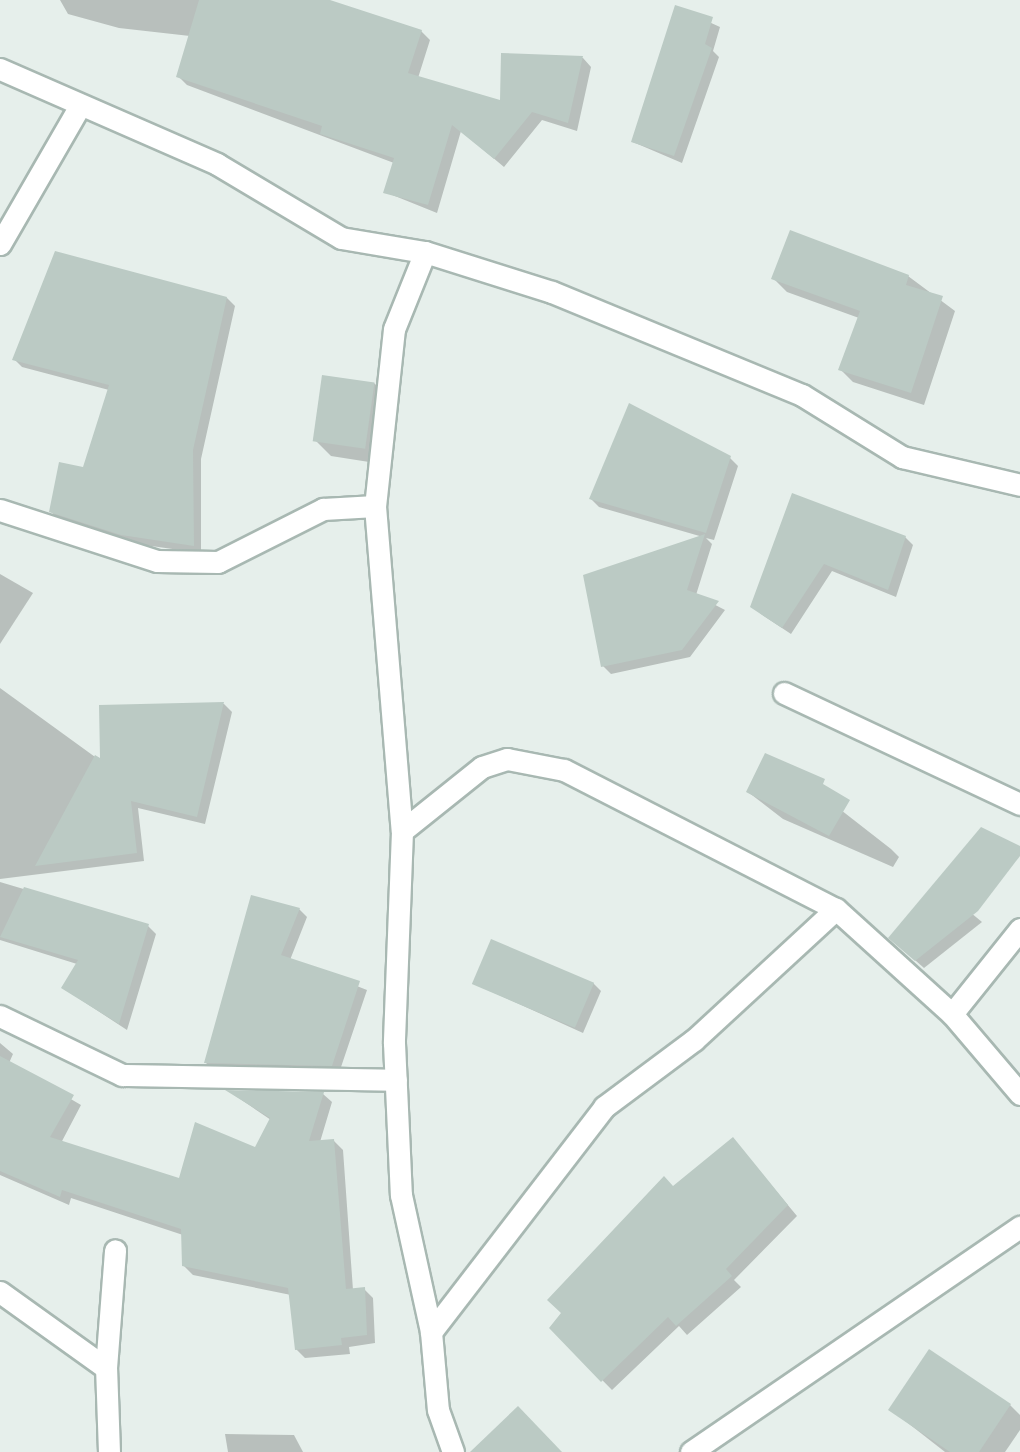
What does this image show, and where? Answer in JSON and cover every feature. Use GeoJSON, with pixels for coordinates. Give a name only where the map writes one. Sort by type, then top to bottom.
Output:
{"type":"FeatureCollection","features":[{"type":"Feature","properties":{"kind":"street"},"geometry":{"type":"LineString","coordinates":[[0,69],[79,107],[217,164],[341,238],[425,253],[552,292],[748,370],[902,457],[1020,485]]}},
{"type":"Feature","properties":{"kind":"street"},"geometry":{"type":"LineString","coordinates":[[0,244],[79,107]]}},
{"type":"Feature","properties":{"kind":"street"},"geometry":{"type":"LineString","coordinates":[[425,253],[394,329],[375,506],[402,831],[396,1080],[401,1195],[431,1332],[438,1410],[453,1452]]}},
{"type":"Feature","properties":{"kind":"street"},"geometry":{"type":"LineString","coordinates":[[0,510],[158,561],[218,562],[323,509],[375,506]]}},
{"type":"Feature","properties":{"kind":"street"},"geometry":{"type":"LineString","coordinates":[[785,693],[1020,804]]}},
{"type":"Feature","properties":{"kind":"street"},"geometry":{"type":"LineString","coordinates":[[402,831],[482,768],[534,760],[695,833],[836,909],[952,1014],[1020,1094]]}},
{"type":"Feature","properties":{"kind":"street"},"geometry":{"type":"LineString","coordinates":[[431,1332],[604,1107],[694,1040],[836,909]]}},
{"type":"Feature","properties":{"kind":"street"},"geometry":{"type":"LineString","coordinates":[[952,1014],[1020,929]]}},
{"type":"Feature","properties":{"kind":"street"},"geometry":{"type":"LineString","coordinates":[[0,1016],[122,1075],[396,1080]]}},
{"type":"Feature","properties":{"kind":"street"},"geometry":{"type":"LineString","coordinates":[[691,1452],[1020,1227]]}},
{"type":"Feature","properties":{"kind":"street"},"geometry":{"type":"LineString","coordinates":[[109,1452],[106,1368],[115,1250]]}},
{"type":"Feature","properties":{"kind":"street"},"geometry":{"type":"LineString","coordinates":[[0,1292],[106,1368]]}},
{"type":"Feature","properties":{"kind":"building"},"geometry":{"type":"Polygon","coordinates":[[[199,0],[330,0],[422,30],[408,73],[500,100],[501,53],[583,56],[568,123],[532,112],[494,159],[452,125],[428,205],[383,193],[394,158],[320,134],[322,126],[176,77],[199,0]]]}},
{"type":"Feature","properties":{"kind":"building"},"geometry":{"type":"Polygon","coordinates":[[[675,5],[713,17],[705,44],[712,48],[674,156],[631,142],[675,5]]]}},
{"type":"Feature","properties":{"kind":"building"},"geometry":{"type":"Polygon","coordinates":[[[790,230],[909,275],[906,285],[943,296],[911,393],[838,370],[860,311],[771,279],[790,230]]]}},
{"type":"Feature","properties":{"kind":"building"},"geometry":{"type":"Polygon","coordinates":[[[55,251],[227,297],[193,450],[194,546],[121,535],[49,512],[59,462],[83,467],[109,385],[12,360],[55,251]]]}},
{"type":"Feature","properties":{"kind":"building"},"geometry":{"type":"Polygon","coordinates":[[[322,375],[374,382],[365,449],[313,441],[322,375]]]}},
{"type":"Feature","properties":{"kind":"building"},"geometry":{"type":"Polygon","coordinates":[[[629,403],[731,456],[706,533],[589,499],[629,403]]]}},
{"type":"Feature","properties":{"kind":"building"},"geometry":{"type":"Polygon","coordinates":[[[792,493],[906,536],[888,590],[824,564],[782,628],[750,607],[792,493]]]}},
{"type":"Feature","properties":{"kind":"building"},"geometry":{"type":"Polygon","coordinates":[[[705,534],[687,590],[719,601],[682,650],[601,667],[583,575],[705,534]]]}},
{"type":"Feature","properties":{"kind":"building"},"geometry":{"type":"Polygon","coordinates":[[[224,702],[197,817],[131,801],[137,853],[35,866],[95,755],[100,758],[99,705],[224,702]]]}},
{"type":"Feature","properties":{"kind":"building"},"geometry":{"type":"Polygon","coordinates":[[[765,753],[825,779],[823,784],[850,800],[829,836],[746,792],[765,753]]]}},
{"type":"Feature","properties":{"kind":"building"},"geometry":{"type":"Polygon","coordinates":[[[981,827],[1020,846],[1020,856],[978,911],[915,961],[888,938],[981,827]]]}},
{"type":"Feature","properties":{"kind":"building"},"geometry":{"type":"Polygon","coordinates":[[[24,887],[149,924],[119,1024],[61,988],[78,960],[0,937],[24,887]]]}},
{"type":"Feature","properties":{"kind":"building"},"geometry":{"type":"Polygon","coordinates":[[[251,895],[300,908],[281,955],[360,981],[332,1066],[204,1063],[251,895]]]}},
{"type":"Feature","properties":{"kind":"building"},"geometry":{"type":"Polygon","coordinates":[[[491,939],[594,983],[575,1028],[472,984],[491,939]]]}},
{"type":"Feature","properties":{"kind":"building"},"geometry":{"type":"Polygon","coordinates":[[[0,1056],[74,1095],[50,1137],[179,1178],[195,1122],[255,1147],[270,1118],[225,1090],[324,1092],[309,1141],[334,1139],[346,1289],[365,1287],[367,1335],[341,1338],[342,1345],[295,1350],[288,1288],[182,1266],[181,1229],[62,1190],[60,1197],[0,1171],[0,1056]]]}},
{"type":"Feature","properties":{"kind":"building"},"geometry":{"type":"Polygon","coordinates":[[[733,1137],[788,1205],[726,1269],[732,1276],[676,1326],[668,1317],[601,1382],[549,1328],[561,1313],[547,1300],[664,1176],[673,1186],[733,1137]]]}},
{"type":"Feature","properties":{"kind":"building"},"geometry":{"type":"Polygon","coordinates":[[[929,1349],[1011,1404],[979,1452],[950,1452],[888,1410],[929,1349]]]}},
{"type":"Feature","properties":{"kind":"building"},"geometry":{"type":"Polygon","coordinates":[[[518,1406],[562,1452],[470,1452],[518,1406]]]}}]}
